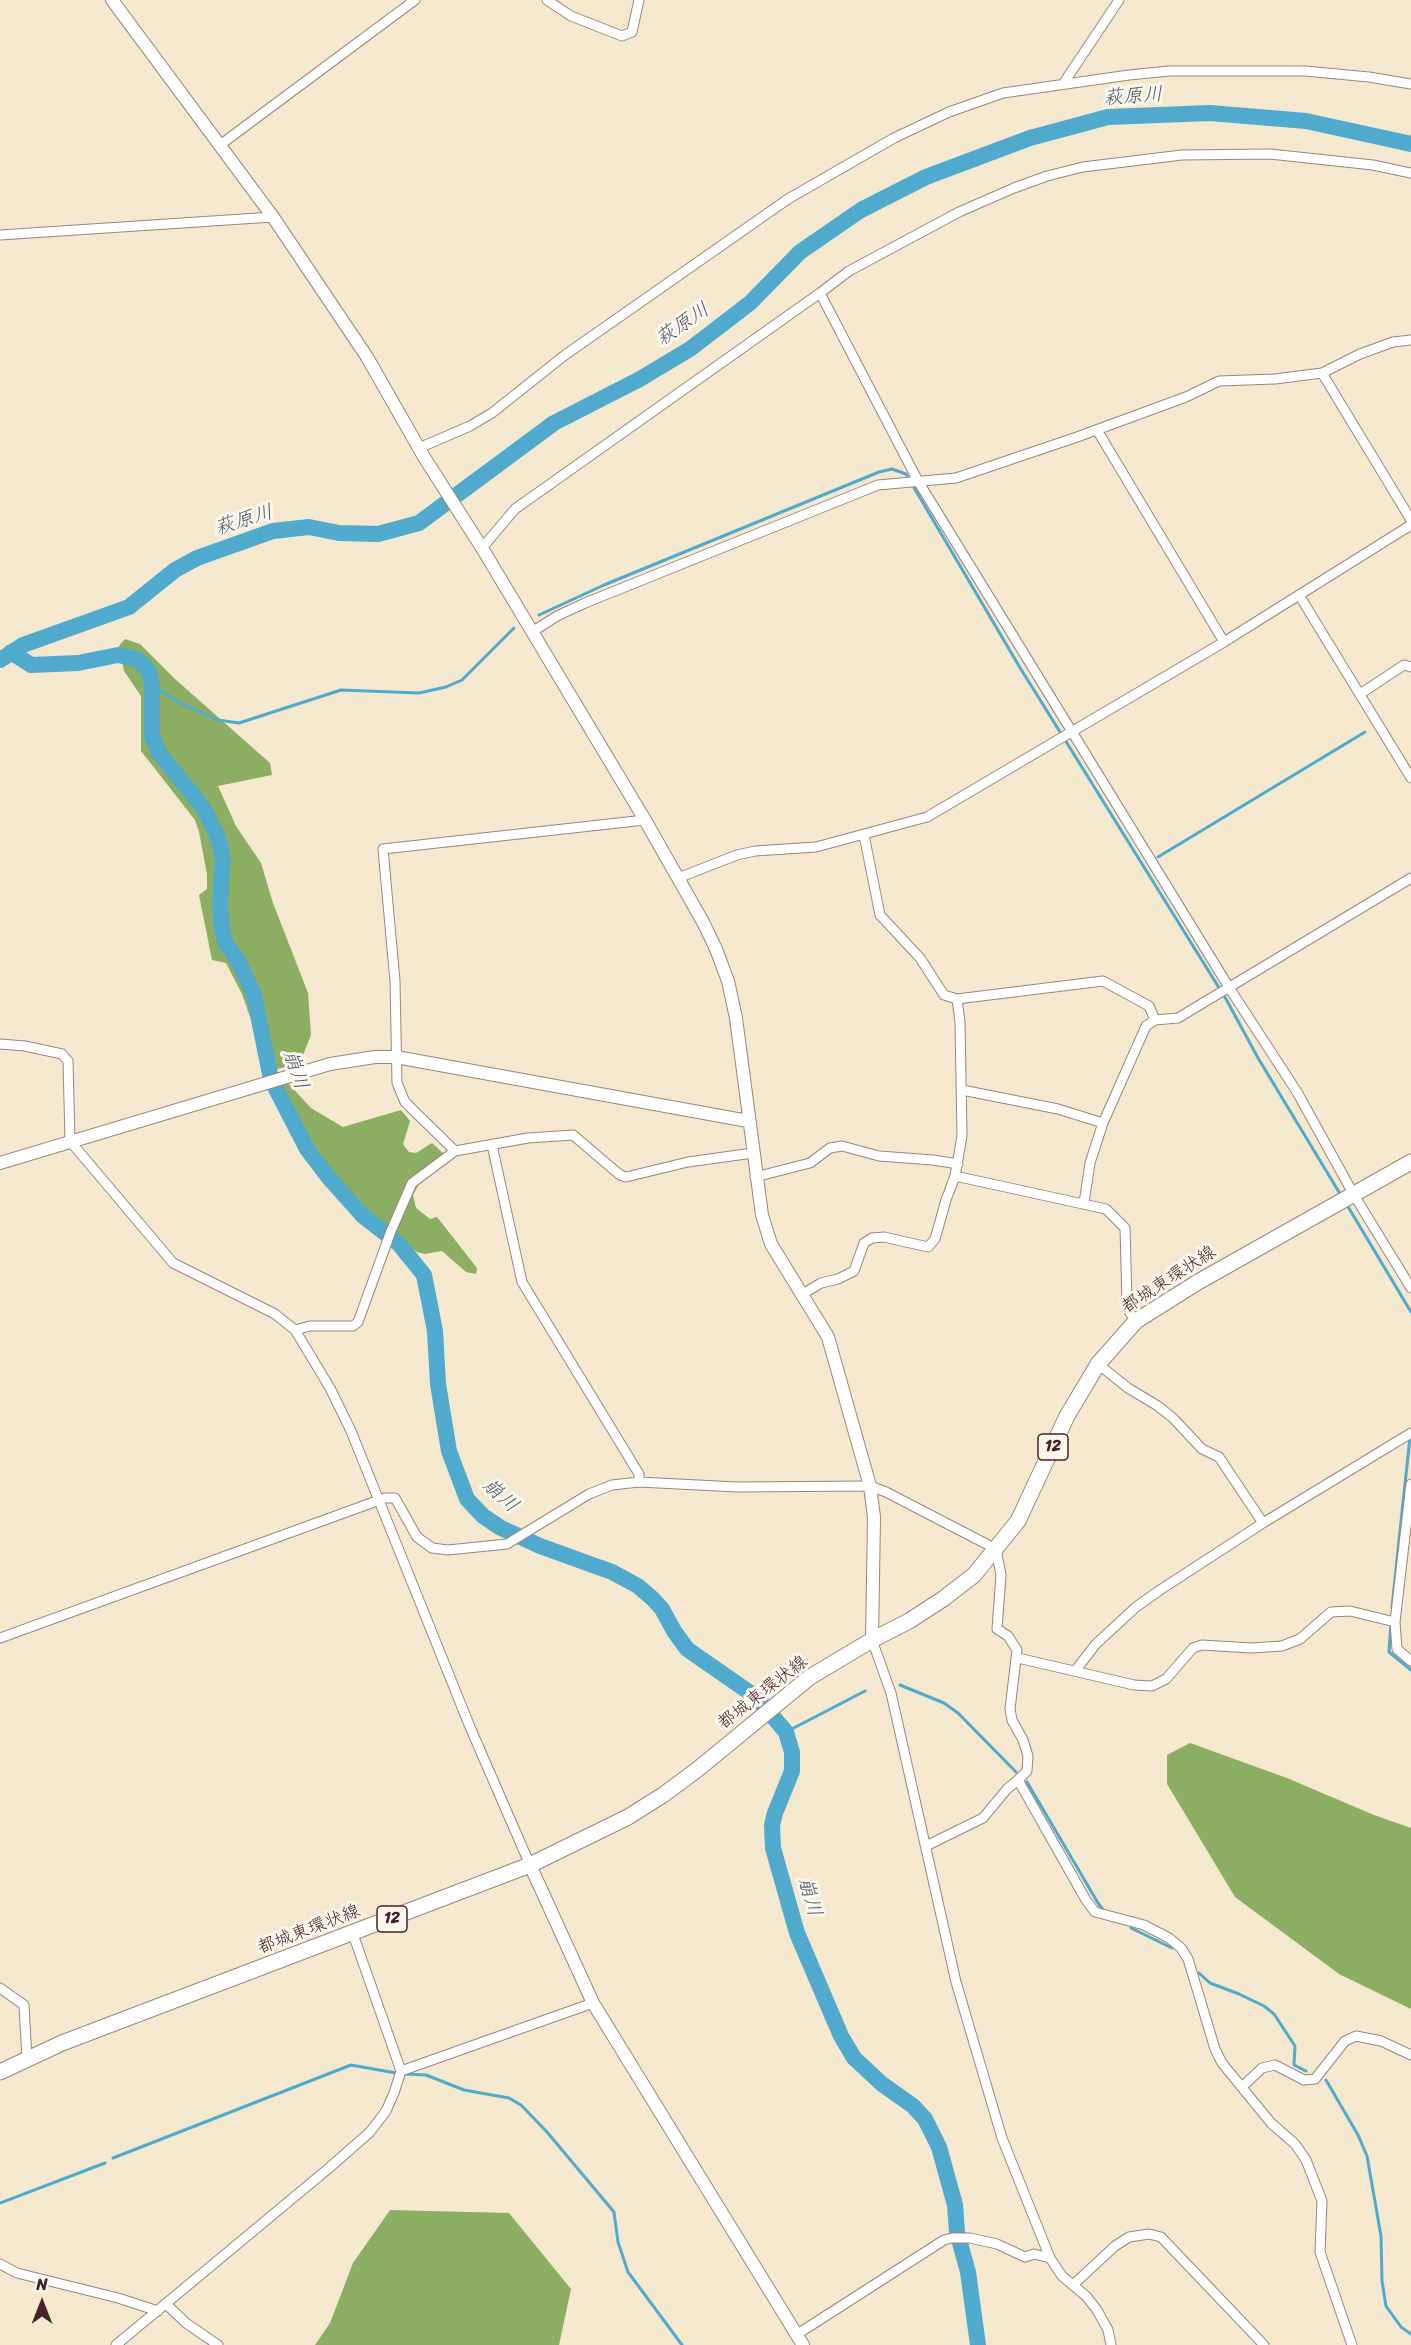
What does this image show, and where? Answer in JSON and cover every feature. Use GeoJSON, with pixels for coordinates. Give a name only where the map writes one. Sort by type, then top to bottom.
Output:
{"type":"FeatureCollection","features":[{"type":"Feature","properties":{"kind":"main road","name":"都城東環状線"},"geometry":{"type":"LineString","coordinates":[[0,2072],[62,2043],[530,1865],[628,1817],[698,1769],[810,1677],[909,1621],[974,1575],[1018,1521],[1066,1416],[1098,1364],[1136,1321],[1198,1282],[1411,1162]]}},
{"type":"Feature","properties":{"kind":"street"},"geometry":{"type":"LineString","coordinates":[[112,0],[273,217],[367,357],[645,820],[703,922],[728,981],[736,1018],[755,1177],[762,1215],[771,1244],[801,1295],[821,1323],[834,1351],[870,1486],[874,1517],[872,1640],[891,1693],[953,1971],[1002,2138],[1050,2258],[1062,2276],[1097,2310],[1108,2330],[1111,2345]]}},
{"type":"Feature","properties":{"kind":"street"},"geometry":{"type":"LineString","coordinates":[[220,145],[415,0]]}},
{"type":"Feature","properties":{"kind":"street"},"geometry":{"type":"LineString","coordinates":[[547,0],[570,16],[622,36],[632,32],[639,0]]}},
{"type":"Feature","properties":{"kind":"street"},"geometry":{"type":"LineString","coordinates":[[1063,84],[1119,0]]}},
{"type":"Feature","properties":{"kind":"street"},"geometry":{"type":"LineString","coordinates":[[422,452],[492,413],[565,355],[788,199],[894,138],[949,112],[1004,93],[1170,71],[1305,71],[1369,76],[1411,84]]}},
{"type":"Feature","properties":{"kind":"street"},"geometry":{"type":"LineString","coordinates":[[482,548],[515,509],[849,271],[959,212],[1047,176],[1083,167],[1182,155],[1270,154],[1373,165],[1411,173]]}},
{"type":"Feature","properties":{"kind":"street"},"geometry":{"type":"LineString","coordinates":[[0,235],[273,217]]}},
{"type":"Feature","properties":{"kind":"street"},"geometry":{"type":"LineString","coordinates":[[820,293],[918,481],[1230,989],[1297,1092],[1347,1198],[1411,1288]]}},
{"type":"Feature","properties":{"kind":"street"},"geometry":{"type":"LineString","coordinates":[[532,632],[585,603],[878,484],[956,478],[1097,430],[1186,397],[1219,381],[1275,379],[1322,373],[1360,354],[1393,342],[1411,340]]}},
{"type":"Feature","properties":{"kind":"street"},"geometry":{"type":"LineString","coordinates":[[1322,373],[1411,520]]}},
{"type":"Feature","properties":{"kind":"street"},"geometry":{"type":"LineString","coordinates":[[1097,430],[1224,642]]}},
{"type":"Feature","properties":{"kind":"street"},"geometry":{"type":"LineString","coordinates":[[678,878],[737,855],[755,851],[816,847],[864,836],[927,817],[1224,642],[1411,525]]}},
{"type":"Feature","properties":{"kind":"street"},"geometry":{"type":"LineString","coordinates":[[1299,595],[1411,778]]}},
{"type":"Feature","properties":{"kind":"street"},"geometry":{"type":"LineString","coordinates":[[1360,694],[1404,665],[1411,667]]}},
{"type":"Feature","properties":{"kind":"street"},"geometry":{"type":"LineString","coordinates":[[455,1151],[405,1102],[397,1083],[395,981],[383,849],[645,820]]}},
{"type":"Feature","properties":{"kind":"street"},"geometry":{"type":"LineString","coordinates":[[864,836],[880,915],[920,958],[944,995],[957,999],[1102,981],[1149,1006],[1155,1020]]}},
{"type":"Feature","properties":{"kind":"street"},"geometry":{"type":"LineString","coordinates":[[1084,1203],[1090,1163],[1103,1123],[1146,1026],[1155,1020],[1178,1018],[1230,989],[1411,878]]}},
{"type":"Feature","properties":{"kind":"street"},"geometry":{"type":"LineString","coordinates":[[801,1295],[820,1282],[838,1279],[854,1271],[864,1243],[872,1238],[884,1238],[928,1247],[935,1239],[955,1176],[962,1136],[957,999]]}},
{"type":"Feature","properties":{"kind":"street"},"geometry":{"type":"LineString","coordinates":[[0,1044],[25,1046],[62,1054],[68,1061],[70,1141],[173,1263],[275,1314],[295,1330],[330,1388],[375,1486],[470,1727],[593,2002],[800,2340],[944,2240],[970,2238],[997,2244],[1025,2258],[1034,2254],[1050,2258]]}},
{"type":"Feature","properties":{"kind":"street"},"geometry":{"type":"LineString","coordinates":[[0,1163],[285,1077],[352,1060],[396,1058],[748,1121]]}},
{"type":"Feature","properties":{"kind":"street"},"geometry":{"type":"LineString","coordinates":[[962,1090],[1058,1109],[1103,1123]]}},
{"type":"Feature","properties":{"kind":"street"},"geometry":{"type":"LineString","coordinates":[[295,1330],[310,1326],[353,1326],[358,1322],[412,1183],[455,1151],[528,1138],[573,1136],[620,1175],[626,1177],[688,1162],[753,1153]]}},
{"type":"Feature","properties":{"kind":"street"},"geometry":{"type":"LineString","coordinates":[[492,1145],[522,1282],[639,1474],[639,1482]]}},
{"type":"Feature","properties":{"kind":"street"},"geometry":{"type":"LineString","coordinates":[[755,1177],[810,1163],[830,1148],[842,1146],[879,1156],[958,1164]]}},
{"type":"Feature","properties":{"kind":"street"},"geometry":{"type":"LineString","coordinates":[[955,1176],[1106,1209],[1125,1228],[1127,1303],[1136,1321]]}},
{"type":"Feature","properties":{"kind":"street"},"geometry":{"type":"LineString","coordinates":[[1098,1364],[1128,1388],[1173,1418],[1202,1449],[1219,1457],[1263,1523]]}},
{"type":"Feature","properties":{"kind":"street"},"geometry":{"type":"LineString","coordinates":[[1075,1671],[1096,1644],[1136,1607],[1263,1523],[1408,1434]]}},
{"type":"Feature","properties":{"kind":"street"},"geometry":{"type":"LineString","coordinates":[[0,1638],[385,1498],[395,1498],[417,1537],[432,1548],[464,1549],[507,1544],[589,1494],[612,1485],[639,1482],[737,1487],[870,1486],[996,1549],[1001,1575],[997,1629],[1014,1642],[1018,1658],[1010,1709],[1012,1720],[1023,1740],[1028,1756],[1027,1771],[1007,1789],[983,1818],[926,1846]]}},
{"type":"Feature","properties":{"kind":"street"},"geometry":{"type":"LineString","coordinates":[[1411,1484],[1395,1622],[1397,1649],[1411,1661]]}},
{"type":"Feature","properties":{"kind":"street"},"geometry":{"type":"LineString","coordinates":[[1018,1658],[1134,1685],[1152,1686],[1166,1679],[1193,1648],[1202,1645],[1251,1648],[1282,1646],[1300,1639],[1331,1612],[1350,1611],[1395,1622]]}},
{"type":"Feature","properties":{"kind":"street"},"geometry":{"type":"LineString","coordinates":[[1018,1780],[1095,1912],[1144,1925],[1169,1938],[1182,1948],[1188,1959],[1215,2049],[1222,2063],[1271,2123],[1295,2144],[1306,2160],[1322,2201],[1320,2252],[1352,2345]]}},
{"type":"Feature","properties":{"kind":"street"},"geometry":{"type":"LineString","coordinates":[[116,2345],[163,2308],[370,2132],[386,2110],[401,2072],[353,1934]]}},
{"type":"Feature","properties":{"kind":"street"},"geometry":{"type":"LineString","coordinates":[[0,1988],[24,2005],[27,2059]]}},
{"type":"Feature","properties":{"kind":"street"},"geometry":{"type":"LineString","coordinates":[[401,2072],[593,2002]]}},
{"type":"Feature","properties":{"kind":"street"},"geometry":{"type":"LineString","coordinates":[[1242,2087],[1262,2068],[1275,2064],[1304,2080],[1315,2079],[1345,2041],[1356,2036],[1381,2041],[1411,2055]]}},
{"type":"Feature","properties":{"kind":"street"},"geometry":{"type":"LineString","coordinates":[[1073,2285],[1115,2246],[1129,2237],[1149,2234],[1161,2237],[1264,2345]]}},
{"type":"Feature","properties":{"kind":"street"},"geometry":{"type":"LineString","coordinates":[[0,2264],[17,2273],[163,2308],[218,2345]]}},
{"type":"Feature","properties":{"kind":"green space"},"geometry":{"type":"Polygon","coordinates":[[[125,639],[140,644],[175,679],[270,763],[272,775],[218,786],[236,826],[261,863],[273,903],[308,993],[311,1035],[301,1060],[288,1066],[264,1073],[254,1028],[242,994],[226,963],[212,960],[199,895],[207,889],[207,874],[199,832],[195,820],[141,751],[141,696],[124,671],[119,646],[125,639]]]}},
{"type":"Feature","properties":{"kind":"green space"},"geometry":{"type":"Polygon","coordinates":[[[287,1082],[311,1108],[343,1127],[401,1110],[410,1121],[403,1144],[409,1152],[416,1153],[432,1143],[445,1155],[423,1177],[413,1195],[416,1208],[430,1219],[437,1217],[477,1268],[476,1274],[466,1272],[442,1251],[425,1254],[417,1252],[363,1213],[330,1176],[282,1110],[271,1088],[287,1082]]]}},
{"type":"Feature","properties":{"kind":"green space"},"geometry":{"type":"Polygon","coordinates":[[[1190,1743],[1287,1778],[1411,1828],[1411,2009],[1339,1974],[1235,1897],[1167,1784],[1167,1755],[1190,1743]]]}},
{"type":"Feature","properties":{"kind":"green space"},"geometry":{"type":"Polygon","coordinates":[[[390,2210],[509,2213],[571,2289],[559,2345],[315,2345],[330,2323],[353,2263],[390,2210]]]}},
{"type":"Feature","properties":{"kind":"waterway","name":"萩原川"},"geometry":{"type":"LineString","coordinates":[[0,660],[23,645],[129,607],[175,570],[197,558],[273,531],[309,527],[339,533],[378,534],[419,523],[554,423],[640,379],[690,349],[750,303],[800,252],[861,210],[926,177],[1030,138],[1108,117],[1210,113],[1306,121],[1411,144]]}},
{"type":"Feature","properties":{"kind":"waterway"},"geometry":{"type":"LineString","coordinates":[[539,615],[604,585],[879,472],[892,469],[906,474],[1019,666],[1226,999],[1258,1058],[1342,1197]]}},
{"type":"Feature","properties":{"kind":"waterway"},"geometry":{"type":"LineString","coordinates":[[152,685],[180,703],[218,720],[239,723],[341,690],[419,693],[446,687],[462,680],[514,628]]}},
{"type":"Feature","properties":{"kind":"waterway","name":"崩川"},"geometry":{"type":"LineString","coordinates":[[11,652],[31,665],[78,663],[118,655],[137,659],[149,671],[152,685],[152,736],[159,753],[203,807],[218,837],[223,858],[220,904],[222,930],[226,944],[239,962],[254,995],[271,1079],[307,1149],[329,1178],[363,1216],[399,1244],[424,1275],[435,1331],[438,1384],[449,1451],[467,1499],[483,1516],[501,1528],[540,1546],[612,1572],[638,1586],[662,1609],[687,1649],[756,1697],[786,1732],[792,1752],[792,1771],[772,1825],[773,1848],[797,1933],[841,2036],[854,2058],[882,2084],[913,2106],[925,2119],[939,2147],[955,2205],[957,2232],[968,2272],[978,2345]]}},
{"type":"Feature","properties":{"kind":"waterway"},"geometry":{"type":"LineString","coordinates":[[1158,857],[1365,732]]}},
{"type":"Feature","properties":{"kind":"waterway"},"geometry":{"type":"LineString","coordinates":[[1347,1205],[1411,1312]]}},
{"type":"Feature","properties":{"kind":"waterway"},"geometry":{"type":"LineString","coordinates":[[1392,1607],[1410,1437]]}},
{"type":"Feature","properties":{"kind":"waterway"},"geometry":{"type":"LineString","coordinates":[[1391,1622],[1389,1652],[1411,1670]]}},
{"type":"Feature","properties":{"kind":"waterway"},"geometry":{"type":"LineString","coordinates":[[900,1685],[944,1703],[958,1713],[1016,1772]]}},
{"type":"Feature","properties":{"kind":"waterway"},"geometry":{"type":"LineString","coordinates":[[786,1732],[865,1691]]}},
{"type":"Feature","properties":{"kind":"waterway"},"geometry":{"type":"LineString","coordinates":[[1027,1782],[1104,1911]]}},
{"type":"Feature","properties":{"kind":"waterway"},"geometry":{"type":"LineString","coordinates":[[1131,1928],[1172,1948]]}},
{"type":"Feature","properties":{"kind":"waterway"},"geometry":{"type":"LineString","coordinates":[[1199,1973],[1210,1983],[1264,2006],[1274,2014],[1295,2046],[1294,2065],[1306,2071]]}},
{"type":"Feature","properties":{"kind":"waterway"},"geometry":{"type":"LineString","coordinates":[[113,2158],[351,2065],[396,2073]]}},
{"type":"Feature","properties":{"kind":"waterway"},"geometry":{"type":"LineString","coordinates":[[406,2074],[426,2075],[464,2090],[509,2098],[521,2105],[547,2132],[614,2212],[618,2242],[628,2272],[682,2345]]}},
{"type":"Feature","properties":{"kind":"waterway"},"geometry":{"type":"LineString","coordinates":[[1326,2080],[1358,2135],[1367,2156],[1381,2236],[1382,2281],[1386,2306],[1401,2327],[1411,2334]]}},
{"type":"Feature","properties":{"kind":"waterway"},"geometry":{"type":"LineString","coordinates":[[0,2203],[105,2163]]}}]}
